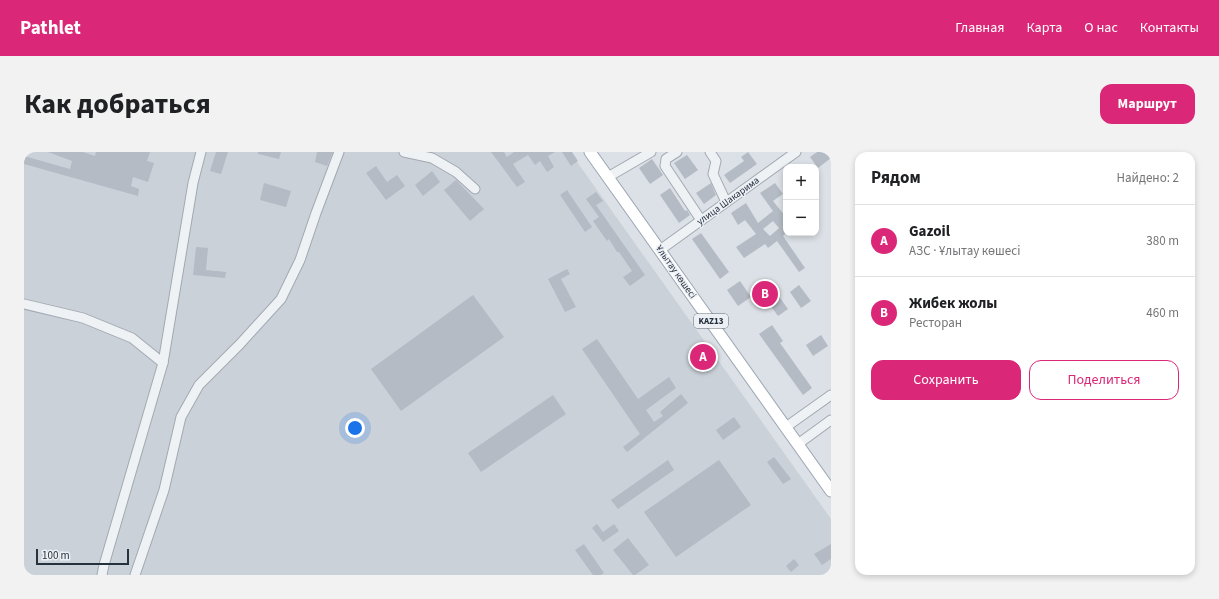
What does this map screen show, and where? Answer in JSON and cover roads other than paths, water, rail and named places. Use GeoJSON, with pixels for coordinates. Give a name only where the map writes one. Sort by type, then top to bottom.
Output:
{"type":"FeatureCollection","features":[{"type":"Feature","properties":{"kind":"main road","name":"Ұлытау көшесі"},"geometry":{"type":"LineString","coordinates":[[590,152],[831,491]]}},
{"type":"Feature","properties":{"kind":"street"},"geometry":{"type":"LineString","coordinates":[[102,575],[163,363],[193,183],[201,152]]}},
{"type":"Feature","properties":{"kind":"street"},"geometry":{"type":"LineString","coordinates":[[135,575],[164,490],[181,417],[199,385],[240,344],[281,299],[300,260],[339,152]]}},
{"type":"Feature","properties":{"kind":"street"},"geometry":{"type":"LineString","coordinates":[[404,152],[432,158],[456,172],[475,189]]}},
{"type":"Feature","properties":{"kind":"street"},"geometry":{"type":"LineString","coordinates":[[608,177],[651,152]]}},
{"type":"Feature","properties":{"kind":"street"},"geometry":{"type":"LineString","coordinates":[[710,152],[716,161],[713,174],[726,202]]}},
{"type":"Feature","properties":{"kind":"street","name":"улица Шакарима"},"geometry":{"type":"LineString","coordinates":[[660,250],[796,152]]}},
{"type":"Feature","properties":{"kind":"street"},"geometry":{"type":"LineString","coordinates":[[672,154],[665,161],[665,166],[701,220]]}},
{"type":"Feature","properties":{"kind":"street"},"geometry":{"type":"LineString","coordinates":[[24,304],[83,318],[132,338],[163,363]]}},
{"type":"Feature","properties":{"kind":"street"},"geometry":{"type":"LineString","coordinates":[[786,427],[831,395]]}},
{"type":"Feature","properties":{"kind":"street"},"geometry":{"type":"LineString","coordinates":[[798,444],[831,420]]}},
{"type":"Feature","properties":{"kind":"place","name":"Жибек жолы"},"geometry":{"type":"Point","coordinates":[765,294]}},
{"type":"Feature","properties":{"kind":"place","name":"Gazoil"},"geometry":{"type":"Point","coordinates":[703,357]}}]}
